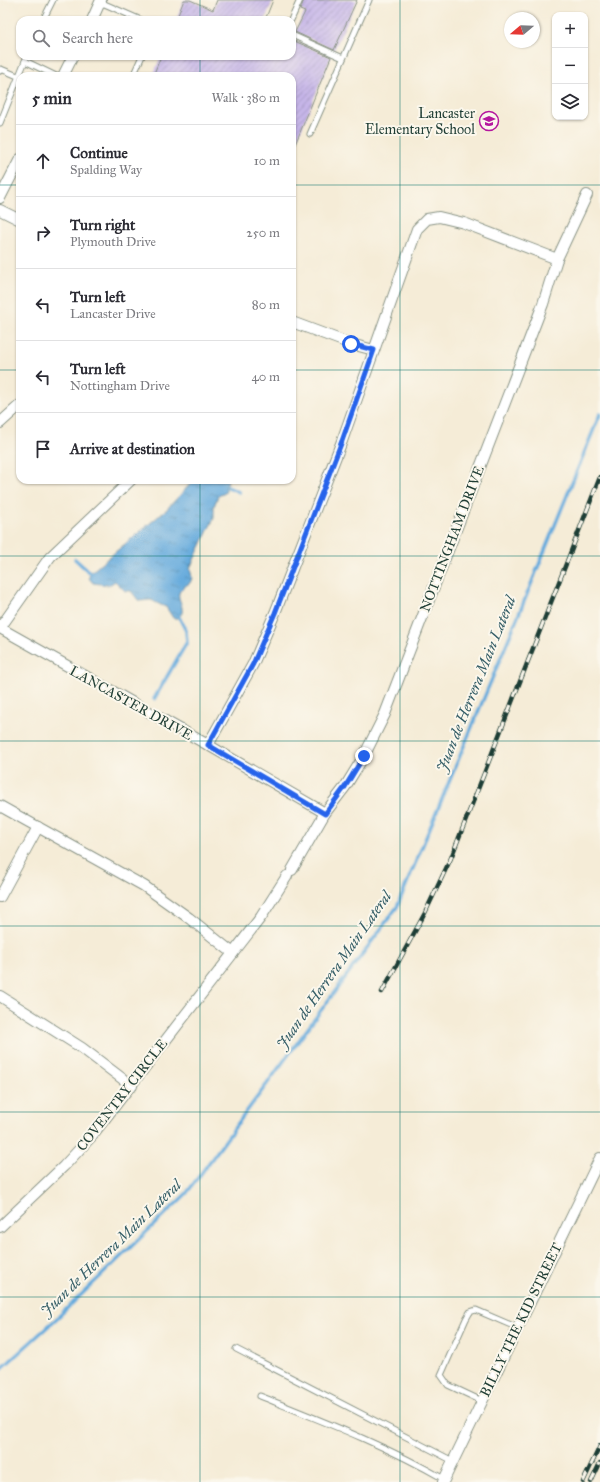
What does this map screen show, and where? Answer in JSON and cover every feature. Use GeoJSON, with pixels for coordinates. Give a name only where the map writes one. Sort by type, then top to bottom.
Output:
{"type":"FeatureCollection","features":[{"type":"Feature","properties":{"kind":"street"},"geometry":{"type":"LineString","coordinates":[[94,16],[101,1]]}},
{"type":"Feature","properties":{"kind":"street"},"geometry":{"type":"LineString","coordinates":[[65,72],[71,60]]}},
{"type":"Feature","properties":{"kind":"street"},"geometry":{"type":"LineString","coordinates":[[0,198],[16,167]]}},
{"type":"Feature","properties":{"kind":"street","name":"NOTTINGHAM DRIVE"},"geometry":{"type":"LineString","coordinates":[[261,917],[325,814],[345,787],[364,756],[385,714],[540,311],[557,259],[587,195]]}},
{"type":"Feature","properties":{"kind":"street"},"geometry":{"type":"LineString","coordinates":[[0,210],[16,218]]}},
{"type":"Feature","properties":{"kind":"street"},"geometry":{"type":"LineString","coordinates":[[208,745],[253,664],[275,613],[342,441],[417,229],[427,219],[439,217],[464,223],[557,259]]}},
{"type":"Feature","properties":{"kind":"street"},"geometry":{"type":"LineString","coordinates":[[296,323],[351,344],[374,350]]}},
{"type":"Feature","properties":{"kind":"street"},"geometry":{"type":"LineString","coordinates":[[0,423],[16,409]]}},
{"type":"Feature","properties":{"kind":"street"},"geometry":{"type":"LineString","coordinates":[[0,628],[50,557],[127,484]]}},
{"type":"Feature","properties":{"kind":"street","name":"LANCASTER DRIVE"},"geometry":{"type":"LineString","coordinates":[[0,628],[208,745],[325,814]]}},
{"type":"Feature","properties":{"kind":"street"},"geometry":{"type":"LineString","coordinates":[[0,806],[144,886],[189,918],[233,953]]}},
{"type":"Feature","properties":{"kind":"street"},"geometry":{"type":"LineString","coordinates":[[0,897],[38,827]]}},
{"type":"Feature","properties":{"kind":"street","name":"COVENTRY CIRCLE"},"geometry":{"type":"LineString","coordinates":[[1,1223],[64,1166],[90,1138],[132,1086],[261,917]]}},
{"type":"Feature","properties":{"kind":"street"},"geometry":{"type":"LineString","coordinates":[[0,996],[82,1048],[132,1086]]}},
{"type":"Feature","properties":{"kind":"street","name":"BILLY THE KID STREET"},"geometry":{"type":"LineString","coordinates":[[444,1480],[600,1158]]}},
{"type":"Feature","properties":{"kind":"lane"},"geometry":{"type":"LineString","coordinates":[[46,16],[53,0]]}},
{"type":"Feature","properties":{"kind":"lane"},"geometry":{"type":"LineString","coordinates":[[293,16],[300,0]]}},
{"type":"Feature","properties":{"kind":"lane"},"geometry":{"type":"LineString","coordinates":[[310,134],[369,0]]}},
{"type":"Feature","properties":{"kind":"lane"},"geometry":{"type":"LineString","coordinates":[[101,1],[133,16]]}},
{"type":"Feature","properties":{"kind":"lane"},"geometry":{"type":"LineString","coordinates":[[296,37],[343,58]]}},
{"type":"Feature","properties":{"kind":"lane"},"geometry":{"type":"LineString","coordinates":[[22,72],[25,60]]}},
{"type":"Feature","properties":{"kind":"lane"},"geometry":{"type":"LineString","coordinates":[[29,60],[49,72]]}},
{"type":"Feature","properties":{"kind":"lane"},"geometry":{"type":"LineString","coordinates":[[135,72],[140,60]]}},
{"type":"Feature","properties":{"kind":"lane"},"geometry":{"type":"LineString","coordinates":[[0,71],[1,69],[16,75]]}},
{"type":"Feature","properties":{"kind":"lane"},"geometry":{"type":"LineString","coordinates":[[0,123],[16,86]]}},
{"type":"Feature","properties":{"kind":"lane"},"geometry":{"type":"LineString","coordinates":[[482,1401],[448,1385],[441,1375],[466,1319],[470,1312],[476,1310],[518,1328]]}},
{"type":"Feature","properties":{"kind":"lane"},"geometry":{"type":"LineString","coordinates":[[236,1349],[453,1461]]}},
{"type":"Feature","properties":{"kind":"lane"},"geometry":{"type":"LineString","coordinates":[[260,1396],[352,1433],[416,1463],[444,1480]]}},
{"type":"Feature","properties":{"kind":"water"},"geometry":{"type":"Polygon","coordinates":[[[190,484],[227,484],[225,493],[218,496],[214,506],[214,518],[190,568],[192,578],[190,583],[180,591],[179,597],[182,613],[178,618],[173,618],[166,607],[151,600],[139,601],[131,591],[125,591],[115,581],[109,585],[93,583],[89,578],[90,573],[166,510],[190,484]]]}},
{"type":"Feature","properties":{"kind":"building"},"geometry":{"type":"Polygon","coordinates":[[[184,0],[190,0],[213,10],[217,0],[273,0],[267,16],[178,16],[184,0]]]}},
{"type":"Feature","properties":{"kind":"building"},"geometry":{"type":"Polygon","coordinates":[[[304,0],[357,0],[334,50],[296,32],[305,12],[300,10],[304,0]]]}},
{"type":"Feature","properties":{"kind":"building"},"geometry":{"type":"Polygon","coordinates":[[[296,42],[331,57],[296,142],[296,72],[155,72],[159,60],[296,60],[296,42]]]}},
{"type":"Feature","properties":{"kind":"waterway","name":"Juan de Herrera Main Lateral"},"geometry":{"type":"LineString","coordinates":[[0,1370],[56,1319],[186,1194],[397,907],[600,414]]}},
{"type":"Feature","properties":{"kind":"waterway"},"geometry":{"type":"LineString","coordinates":[[228,487],[239,492]]}},
{"type":"Feature","properties":{"kind":"waterway"},"geometry":{"type":"LineString","coordinates":[[75,559],[90,573]]}},
{"type":"Feature","properties":{"kind":"waterway"},"geometry":{"type":"LineString","coordinates":[[154,699],[187,642],[186,631],[179,617]]}},
{"type":"Feature","properties":{"kind":"railway"},"geometry":{"type":"LineString","coordinates":[[382,992],[425,913],[451,858],[600,477]]}},
{"type":"Feature","properties":{"kind":"railway"},"geometry":{"type":"LineString","coordinates":[[583,1482],[600,1446]]}},
{"type":"Feature","properties":{"kind":"railway"},"geometry":{"type":"LineString","coordinates":[[591,1482],[600,1463]]}},
{"type":"Feature","properties":{"kind":"place","name":"Lancaster Elementary School"},"geometry":{"type":"Point","coordinates":[489,121]}},
{"type":"Feature","properties":{"kind":"route"},"geometry":{"type":"LineString","coordinates":[[351,344],[374,350],[342,441],[275,613],[253,664],[208,745],[325,814],[345,787],[364,756]]}}]}
